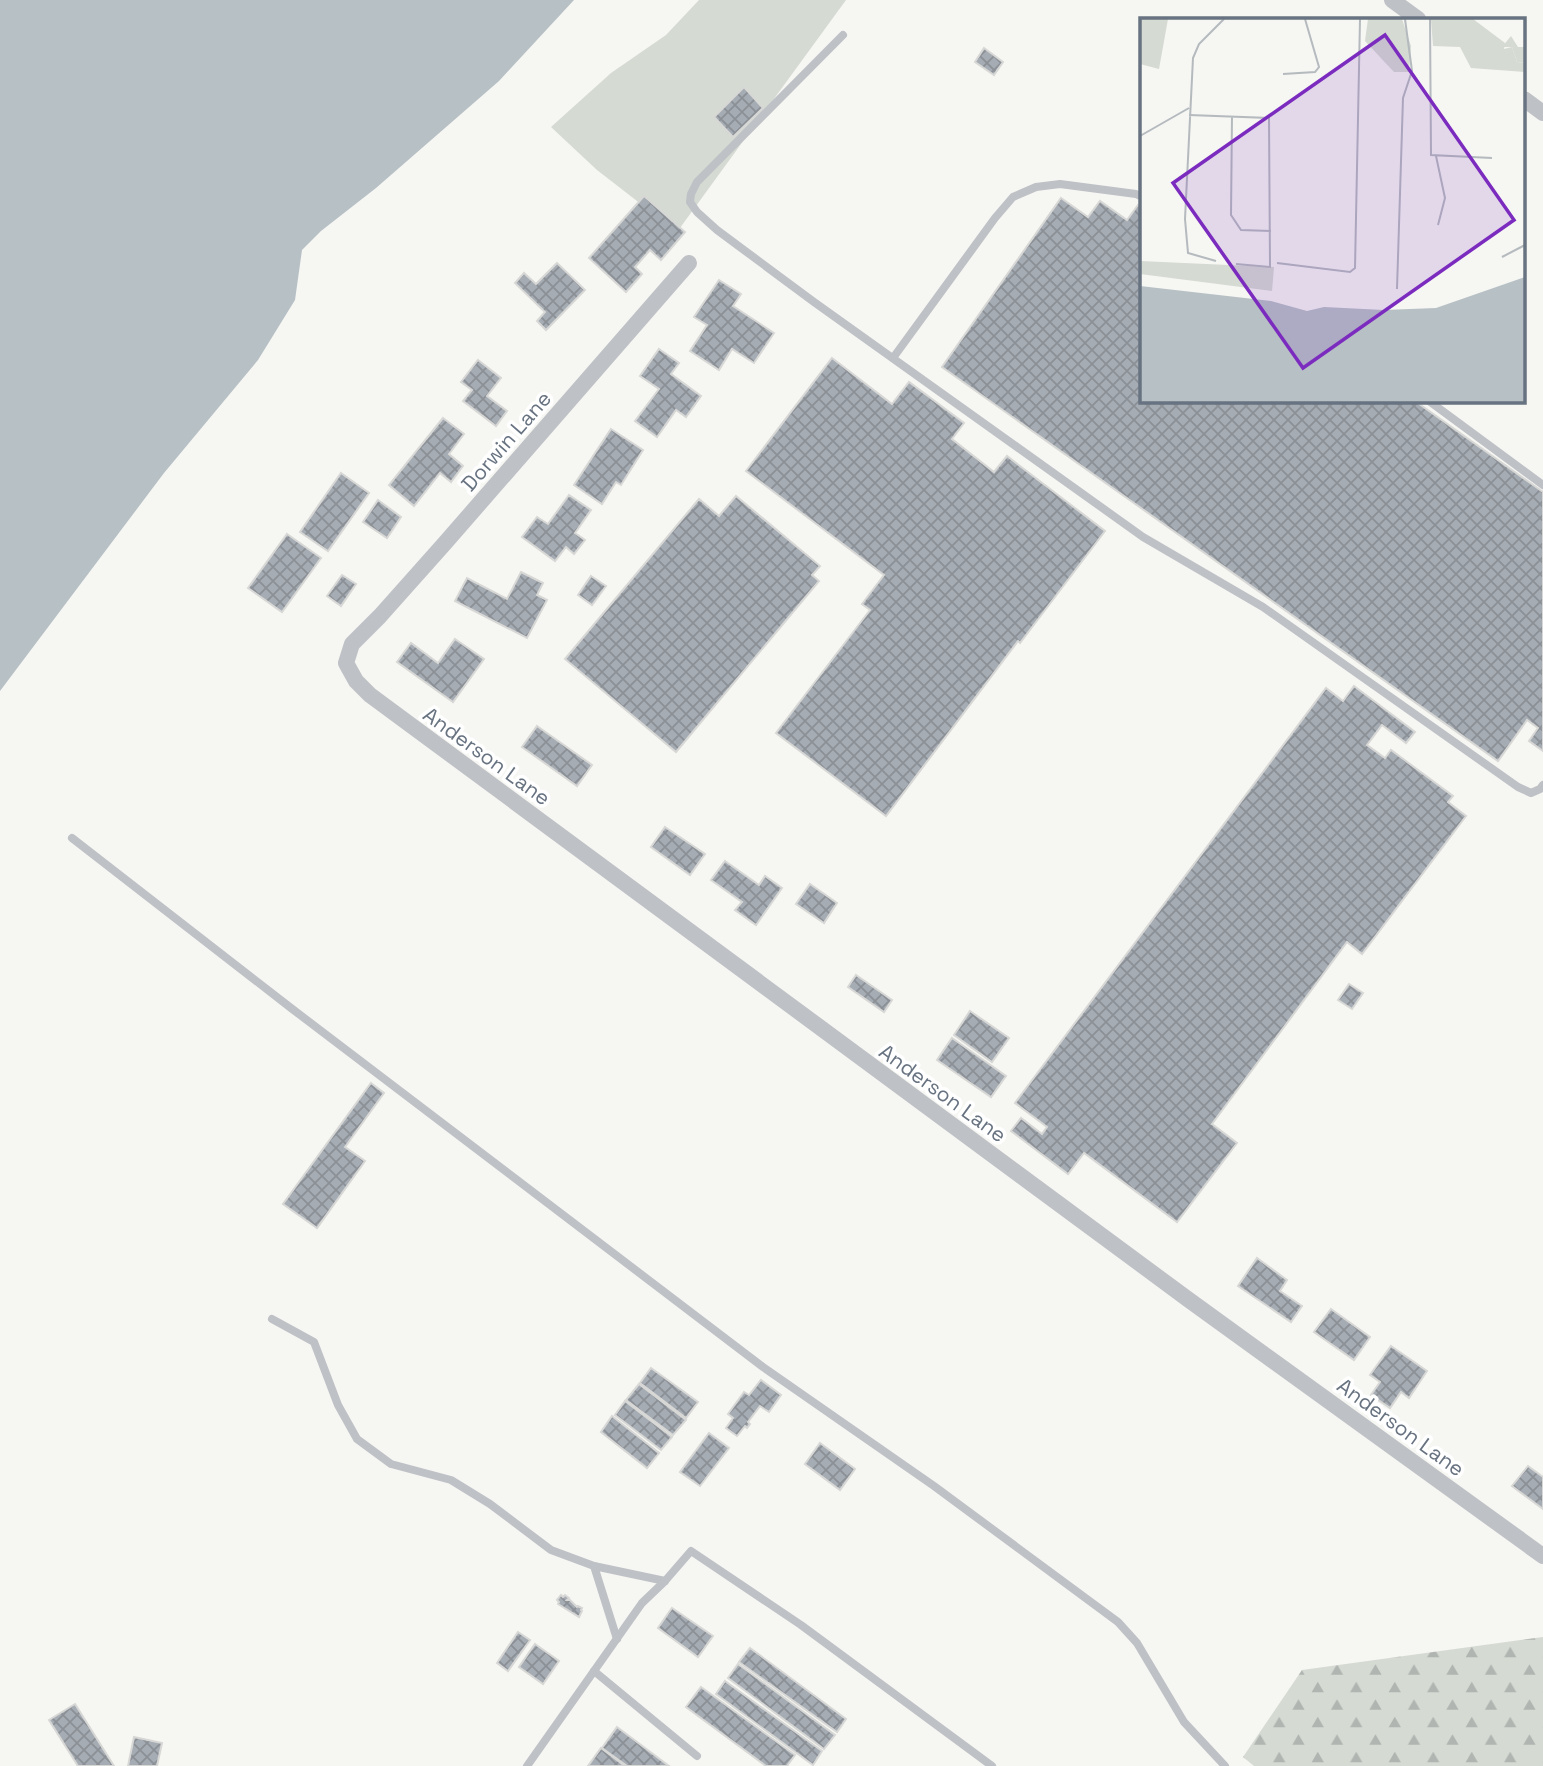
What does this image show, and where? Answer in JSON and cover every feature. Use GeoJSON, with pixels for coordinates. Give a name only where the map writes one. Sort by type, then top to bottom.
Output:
{"type":"FeatureCollection","features":[{"type":"Feature","properties":{"kind":"street"},"geometry":{"type":"LineString","coordinates":[[1392,0],[1417,18]]}},
{"type":"Feature","properties":{"kind":"street"},"geometry":{"type":"LineString","coordinates":[[1526,100],[1543,113]]}},
{"type":"Feature","properties":{"kind":"street","name":"Dorwin Lane"},"geometry":{"type":"LineString","coordinates":[[352,644],[380,617],[689,263]]}},
{"type":"Feature","properties":{"kind":"street","name":"Anderson Lane"},"geometry":{"type":"LineString","coordinates":[[352,644],[346,663],[356,681],[370,695],[1177,1292],[1543,1556]]}},
{"type":"Feature","properties":{"kind":"lane"},"geometry":{"type":"LineString","coordinates":[[844,36],[697,182],[690,202],[696,212],[814,302],[1143,537],[1263,607],[1517,787],[1531,793],[1543,785]]}},
{"type":"Feature","properties":{"kind":"lane"},"geometry":{"type":"LineString","coordinates":[[893,358],[1013,197],[1036,187],[1060,184],[1140,196]]}},
{"type":"Feature","properties":{"kind":"lane"},"geometry":{"type":"LineString","coordinates":[[1430,402],[1543,485]]}},
{"type":"Feature","properties":{"kind":"lane"},"geometry":{"type":"LineString","coordinates":[[72,838],[763,1367],[934,1486],[1118,1622],[1137,1643],[1184,1722],[1225,1766]]}},
{"type":"Feature","properties":{"kind":"lane"},"geometry":{"type":"LineString","coordinates":[[272,1319],[314,1342],[338,1405],[358,1438],[391,1464],[451,1480],[490,1504],[551,1550],[594,1566],[665,1581]]}},
{"type":"Feature","properties":{"kind":"lane"},"geometry":{"type":"LineString","coordinates":[[527,1766],[642,1603],[691,1551],[801,1625],[992,1766]]}},
{"type":"Feature","properties":{"kind":"lane"},"geometry":{"type":"LineString","coordinates":[[594,1566],[617,1639]]}},
{"type":"Feature","properties":{"kind":"lane"},"geometry":{"type":"LineString","coordinates":[[594,1671],[697,1756]]}},
{"type":"Feature","properties":{"kind":"green space"},"geometry":{"type":"Polygon","coordinates":[[[699,0],[846,0],[677,232],[597,170],[551,127],[611,73],[666,35],[699,0]]]}},
{"type":"Feature","properties":{"kind":"green space"},"geometry":{"type":"Polygon","coordinates":[[[1543,1637],[1543,1766],[1254,1766],[1243,1757],[1302,1670],[1543,1637]]]}},
{"type":"Feature","properties":{"kind":"shaded area"},"geometry":{"type":"Polygon","coordinates":[[[0,0],[574,0],[499,81],[302,250],[295,300],[258,360],[164,473],[0,691],[0,0]]]}},
{"type":"Feature","properties":{"kind":"building"},"geometry":{"type":"Polygon","coordinates":[[[984,48],[1003,62],[994,75],[975,62],[984,48]]]}},
{"type":"Feature","properties":{"kind":"building"},"geometry":{"type":"Polygon","coordinates":[[[744,87],[763,108],[733,137],[714,117],[744,87]]]}},
{"type":"Feature","properties":{"kind":"building"},"geometry":{"type":"Polygon","coordinates":[[[644,196],[685,232],[661,260],[650,250],[635,267],[642,274],[626,292],[589,258],[644,196]]]}},
{"type":"Feature","properties":{"kind":"building"},"geometry":{"type":"Polygon","coordinates":[[[1061,198],[1088,217],[1100,201],[1127,220],[1138,205],[1140,206],[1140,402],[1416,402],[1543,492],[1543,751],[1529,741],[1538,728],[1527,720],[1498,761],[942,367],[1061,198]]]}},
{"type":"Feature","properties":{"kind":"building"},"geometry":{"type":"Polygon","coordinates":[[[557,263],[585,290],[546,330],[537,321],[545,312],[515,283],[524,273],[536,284],[557,263]]]}},
{"type":"Feature","properties":{"kind":"building"},"geometry":{"type":"Polygon","coordinates":[[[719,280],[741,294],[733,306],[774,333],[754,363],[732,349],[719,370],[690,351],[707,325],[694,317],[719,280]]]}},
{"type":"Feature","properties":{"kind":"building"},"geometry":{"type":"Polygon","coordinates":[[[659,349],[679,363],[671,374],[701,396],[686,417],[676,410],[657,437],[635,421],[659,389],[640,376],[659,349]]]}},
{"type":"Feature","properties":{"kind":"building"},"geometry":{"type":"Polygon","coordinates":[[[832,358],[892,404],[909,382],[964,423],[952,439],[994,472],[1007,456],[1105,531],[886,816],[776,733],[870,610],[862,604],[884,575],[746,471],[832,358]]]}},
{"type":"Feature","properties":{"kind":"building"},"geometry":{"type":"Polygon","coordinates":[[[478,360],[501,378],[487,396],[507,411],[496,426],[463,401],[472,390],[461,382],[478,360]]]}},
{"type":"Feature","properties":{"kind":"building"},"geometry":{"type":"Polygon","coordinates":[[[443,418],[464,434],[449,454],[463,466],[451,482],[440,473],[414,506],[389,485],[443,418]]]}},
{"type":"Feature","properties":{"kind":"building"},"geometry":{"type":"Polygon","coordinates":[[[611,429],[643,450],[621,485],[616,482],[602,504],[574,485],[611,429]]]}},
{"type":"Feature","properties":{"kind":"building"},"geometry":{"type":"Polygon","coordinates":[[[341,473],[369,493],[328,551],[300,532],[341,473]]]}},
{"type":"Feature","properties":{"kind":"building"},"geometry":{"type":"Polygon","coordinates":[[[569,495],[591,510],[575,533],[585,540],[574,554],[566,547],[555,561],[522,537],[537,517],[548,524],[569,495]]]}},
{"type":"Feature","properties":{"kind":"building"},"geometry":{"type":"Polygon","coordinates":[[[736,496],[820,566],[812,575],[819,581],[676,752],[565,659],[699,499],[719,516],[736,496]]]}},
{"type":"Feature","properties":{"kind":"building"},"geometry":{"type":"Polygon","coordinates":[[[378,500],[401,517],[387,538],[363,522],[378,500]]]}},
{"type":"Feature","properties":{"kind":"building"},"geometry":{"type":"Polygon","coordinates":[[[287,534],[321,558],[282,612],[248,588],[287,534]]]}},
{"type":"Feature","properties":{"kind":"building"},"geometry":{"type":"Polygon","coordinates":[[[521,572],[543,583],[537,595],[547,600],[527,638],[455,601],[467,578],[507,599],[521,572]]]}},
{"type":"Feature","properties":{"kind":"building"},"geometry":{"type":"Polygon","coordinates":[[[342,575],[356,584],[341,606],[327,596],[342,575]]]}},
{"type":"Feature","properties":{"kind":"building"},"geometry":{"type":"Polygon","coordinates":[[[591,576],[606,586],[592,605],[578,595],[591,576]]]}},
{"type":"Feature","properties":{"kind":"building"},"geometry":{"type":"Polygon","coordinates":[[[455,639],[484,659],[453,702],[397,662],[411,643],[438,663],[455,639]]]}},
{"type":"Feature","properties":{"kind":"building"},"geometry":{"type":"Polygon","coordinates":[[[1354,686],[1415,732],[1406,743],[1382,725],[1367,745],[1385,758],[1391,750],[1453,796],[1448,802],[1466,816],[1362,954],[1347,942],[1212,1124],[1237,1143],[1177,1222],[1084,1153],[1068,1174],[1011,1131],[1021,1118],[1042,1134],[1047,1127],[1015,1103],[1326,688],[1343,701],[1354,686]]]}},
{"type":"Feature","properties":{"kind":"building"},"geometry":{"type":"Polygon","coordinates":[[[537,726],[592,765],[577,786],[522,747],[537,726]]]}},
{"type":"Feature","properties":{"kind":"building"},"geometry":{"type":"Polygon","coordinates":[[[665,827],[705,854],[690,875],[651,847],[665,827]]]}},
{"type":"Feature","properties":{"kind":"building"},"geometry":{"type":"Polygon","coordinates":[[[725,861],[759,885],[765,876],[782,888],[756,925],[735,910],[742,902],[711,880],[725,861]]]}},
{"type":"Feature","properties":{"kind":"building"},"geometry":{"type":"Polygon","coordinates":[[[810,884],[837,903],[824,923],[796,904],[810,884]]]}},
{"type":"Feature","properties":{"kind":"building"},"geometry":{"type":"Polygon","coordinates":[[[856,975],[892,1000],[884,1012],[848,987],[856,975]]]}},
{"type":"Feature","properties":{"kind":"building"},"geometry":{"type":"Polygon","coordinates":[[[1349,984],[1363,993],[1352,1009],[1338,1000],[1349,984]]]}},
{"type":"Feature","properties":{"kind":"building"},"geometry":{"type":"Polygon","coordinates":[[[970,1011],[1009,1038],[992,1062],[954,1035],[970,1011]]]}},
{"type":"Feature","properties":{"kind":"building"},"geometry":{"type":"Polygon","coordinates":[[[952,1038],[1006,1076],[991,1097],[937,1060],[952,1038]]]}},
{"type":"Feature","properties":{"kind":"building"},"geometry":{"type":"Polygon","coordinates":[[[371,1083],[384,1093],[345,1147],[365,1161],[317,1228],[283,1204],[371,1083]]]}},
{"type":"Feature","properties":{"kind":"building"},"geometry":{"type":"Polygon","coordinates":[[[1257,1258],[1287,1280],[1280,1291],[1302,1306],[1291,1322],[1238,1286],[1257,1258]]]}},
{"type":"Feature","properties":{"kind":"building"},"geometry":{"type":"Polygon","coordinates":[[[1331,1309],[1370,1337],[1354,1360],[1314,1332],[1331,1309]]]}},
{"type":"Feature","properties":{"kind":"building"},"geometry":{"type":"Polygon","coordinates":[[[1391,1346],[1427,1371],[1409,1398],[1401,1392],[1390,1408],[1371,1395],[1380,1382],[1370,1375],[1391,1346]]]}},
{"type":"Feature","properties":{"kind":"building"},"geometry":{"type":"Polygon","coordinates":[[[651,1368],[698,1402],[686,1418],[640,1383],[651,1368]]]}},
{"type":"Feature","properties":{"kind":"building"},"geometry":{"type":"Polygon","coordinates":[[[761,1380],[781,1395],[769,1412],[760,1406],[748,1422],[750,1424],[747,1428],[745,1426],[737,1436],[726,1428],[733,1418],[728,1414],[744,1392],[749,1395],[761,1380]]]}},
{"type":"Feature","properties":{"kind":"building"},"geometry":{"type":"Polygon","coordinates":[[[639,1384],[686,1420],[673,1435],[626,1400],[639,1384]]]}},
{"type":"Feature","properties":{"kind":"building"},"geometry":{"type":"Polygon","coordinates":[[[625,1401],[672,1437],[661,1450],[615,1415],[625,1401]]]}},
{"type":"Feature","properties":{"kind":"building"},"geometry":{"type":"Polygon","coordinates":[[[612,1416],[659,1453],[647,1468],[601,1432],[612,1416]]]}},
{"type":"Feature","properties":{"kind":"building"},"geometry":{"type":"Polygon","coordinates":[[[709,1433],[729,1448],[700,1486],[680,1472],[709,1433]]]}},
{"type":"Feature","properties":{"kind":"building"},"geometry":{"type":"Polygon","coordinates":[[[820,1443],[855,1469],[840,1490],[805,1464],[820,1443]]]}},
{"type":"Feature","properties":{"kind":"building"},"geometry":{"type":"Polygon","coordinates":[[[1528,1466],[1543,1477],[1543,1509],[1512,1486],[1528,1466]]]}},
{"type":"Feature","properties":{"kind":"building"},"geometry":{"type":"Polygon","coordinates":[[[561,1595],[565,1595],[569,1598],[567,1600],[582,1608],[579,1617],[558,1604],[557,1600],[561,1595]]]}},
{"type":"Feature","properties":{"kind":"building"},"geometry":{"type":"Polygon","coordinates":[[[672,1608],[713,1636],[698,1657],[658,1628],[672,1608]]]}},
{"type":"Feature","properties":{"kind":"building"},"geometry":{"type":"Polygon","coordinates":[[[518,1632],[530,1640],[508,1671],[497,1663],[518,1632]]]}},
{"type":"Feature","properties":{"kind":"building"},"geometry":{"type":"Polygon","coordinates":[[[535,1644],[559,1661],[543,1684],[519,1667],[535,1644]]]}},
{"type":"Feature","properties":{"kind":"building"},"geometry":{"type":"Polygon","coordinates":[[[750,1648],[846,1719],[837,1732],[739,1662],[750,1648]]]}},
{"type":"Feature","properties":{"kind":"building"},"geometry":{"type":"Polygon","coordinates":[[[738,1664],[835,1735],[824,1749],[728,1678],[738,1664]]]}},
{"type":"Feature","properties":{"kind":"building"},"geometry":{"type":"Polygon","coordinates":[[[725,1681],[822,1751],[813,1765],[716,1694],[725,1681]]]}},
{"type":"Feature","properties":{"kind":"building"},"geometry":{"type":"Polygon","coordinates":[[[701,1687],[795,1755],[787,1766],[766,1766],[686,1707],[701,1687]]]}},
{"type":"Feature","properties":{"kind":"building"},"geometry":{"type":"Polygon","coordinates":[[[75,1704],[114,1766],[78,1766],[49,1720],[75,1704]]]}},
{"type":"Feature","properties":{"kind":"building"},"geometry":{"type":"Polygon","coordinates":[[[617,1727],[669,1766],[627,1766],[602,1748],[617,1727]]]}},
{"type":"Feature","properties":{"kind":"building"},"geometry":{"type":"Polygon","coordinates":[[[134,1737],[162,1743],[157,1766],[128,1766],[134,1737]]]}},
{"type":"Feature","properties":{"kind":"building"},"geometry":{"type":"Polygon","coordinates":[[[601,1748],[625,1766],[588,1766],[601,1748]]]}}]}
